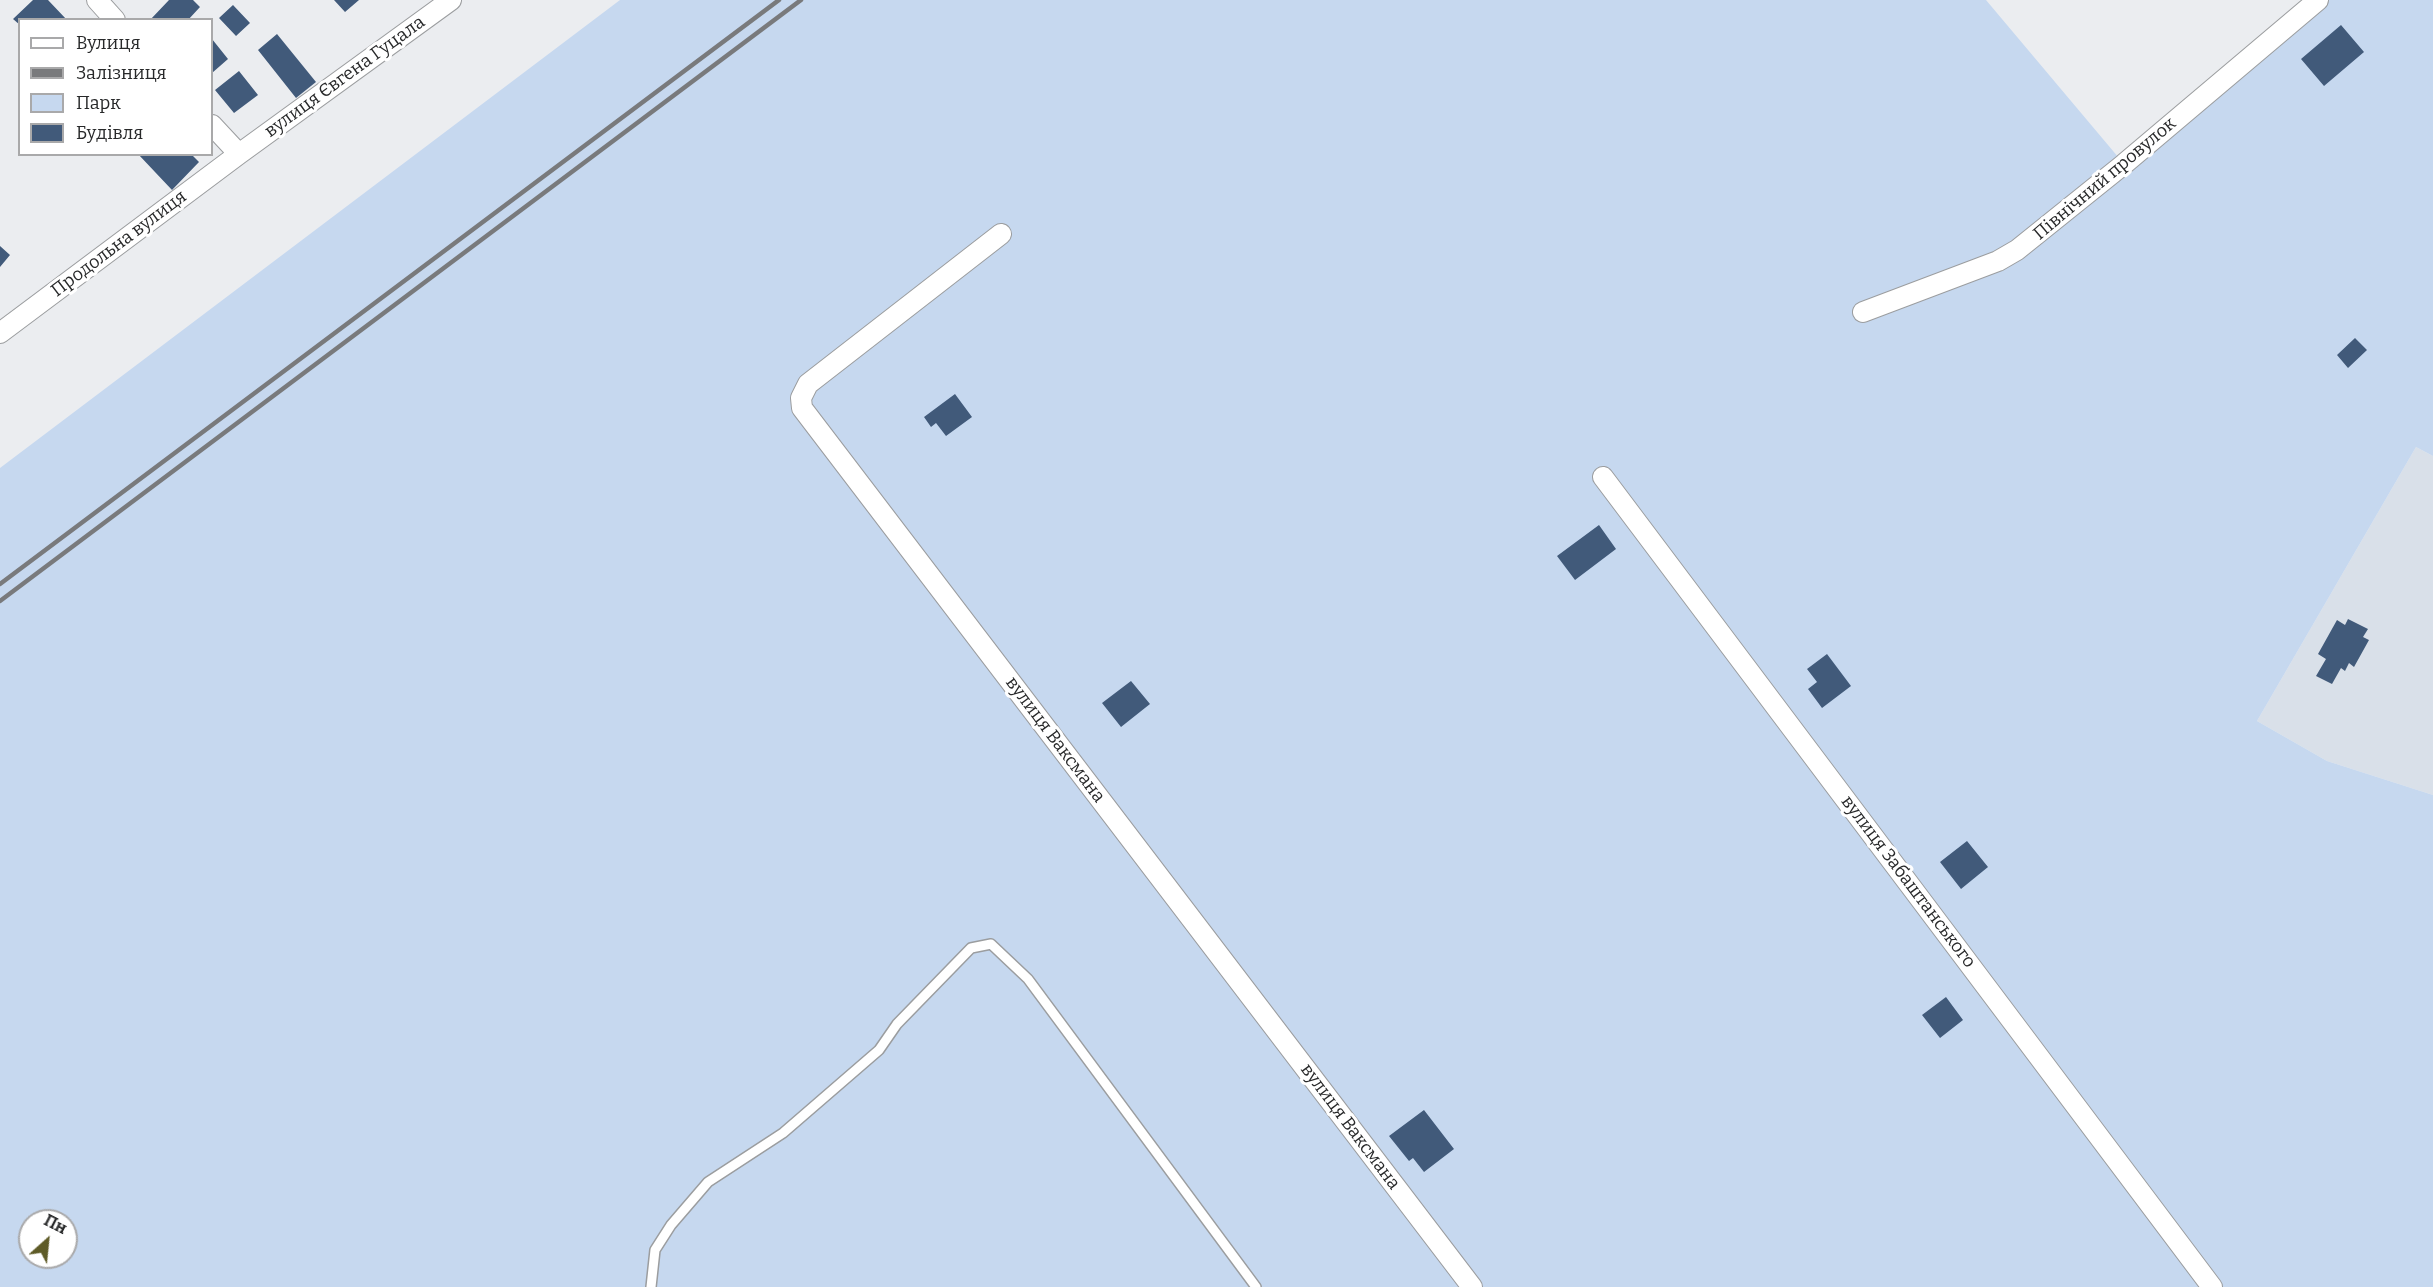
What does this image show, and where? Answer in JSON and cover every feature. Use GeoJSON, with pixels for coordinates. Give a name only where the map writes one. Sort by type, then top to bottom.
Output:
{"type":"FeatureCollection","features":[{"type":"Feature","properties":{"kind":"street"},"geometry":{"type":"LineString","coordinates":[[97,0],[113,18]]}},
{"type":"Feature","properties":{"kind":"street","name":"вулиця Євгена Гуцала"},"geometry":{"type":"LineString","coordinates":[[239,154],[451,0]]}},
{"type":"Feature","properties":{"kind":"street","name":"Північний провулок"},"geometry":{"type":"LineString","coordinates":[[1863,312],[1998,261],[2017,250],[2124,164],[2318,0]]}},
{"type":"Feature","properties":{"kind":"street"},"geometry":{"type":"LineString","coordinates":[[213,126],[239,154]]}},
{"type":"Feature","properties":{"kind":"street","name":"Продольна вулиця"},"geometry":{"type":"LineString","coordinates":[[0,333],[239,154]]}},
{"type":"Feature","properties":{"kind":"street","name":"вулиця Ваксмана"},"geometry":{"type":"LineString","coordinates":[[1000,234],[808,384],[801,398],[802,408],[1472,1287]]}},
{"type":"Feature","properties":{"kind":"street","name":"вулиця Забаштанського"},"geometry":{"type":"LineString","coordinates":[[1603,477],[2212,1287]]}},
{"type":"Feature","properties":{"kind":"lane"},"geometry":{"type":"LineString","coordinates":[[651,1287],[655,1250],[671,1225],[708,1182],[783,1133],[879,1050],[897,1024],[970,948],[991,944],[1028,979],[1256,1287]]}},
{"type":"Feature","properties":{"kind":"shaded area"},"geometry":{"type":"Polygon","coordinates":[[[2416,447],[2433,456],[2433,795],[2327,761],[2257,721],[2416,447]]]}},
{"type":"Feature","properties":{"kind":"green space"},"geometry":{"type":"Polygon","coordinates":[[[620,0],[1986,0],[2124,164],[2318,0],[2433,0],[2433,456],[2416,447],[2257,721],[2327,761],[2433,795],[2433,1287],[0,1287],[0,468],[620,0]]]}},
{"type":"Feature","properties":{"kind":"building"},"geometry":{"type":"Polygon","coordinates":[[[33,0],[48,0],[65,18],[18,18],[18,23],[13,19],[33,0]]]}},
{"type":"Feature","properties":{"kind":"building"},"geometry":{"type":"Polygon","coordinates":[[[169,0],[193,0],[200,7],[190,18],[152,18],[169,0]]]}},
{"type":"Feature","properties":{"kind":"building"},"geometry":{"type":"Polygon","coordinates":[[[334,0],[359,0],[345,12],[334,0]]]}},
{"type":"Feature","properties":{"kind":"building"},"geometry":{"type":"Polygon","coordinates":[[[233,5],[250,23],[236,36],[219,18],[233,5]]]}},
{"type":"Feature","properties":{"kind":"building"},"geometry":{"type":"Polygon","coordinates":[[[2341,25],[2364,52],[2324,86],[2301,59],[2341,25]]]}},
{"type":"Feature","properties":{"kind":"building"},"geometry":{"type":"Polygon","coordinates":[[[277,34],[316,82],[296,98],[258,50],[277,34]]]}},
{"type":"Feature","properties":{"kind":"building"},"geometry":{"type":"Polygon","coordinates":[[[213,40],[228,59],[213,72],[213,40]]]}},
{"type":"Feature","properties":{"kind":"building"},"geometry":{"type":"Polygon","coordinates":[[[239,71],[258,95],[234,113],[215,90],[239,71]]]}},
{"type":"Feature","properties":{"kind":"building"},"geometry":{"type":"Polygon","coordinates":[[[140,156],[193,156],[199,162],[172,190],[140,156]]]}},
{"type":"Feature","properties":{"kind":"building"},"geometry":{"type":"Polygon","coordinates":[[[0,246],[10,255],[0,267],[0,246]]]}},
{"type":"Feature","properties":{"kind":"building"},"geometry":{"type":"Polygon","coordinates":[[[2355,338],[2367,350],[2348,368],[2337,355],[2355,338]]]}},
{"type":"Feature","properties":{"kind":"building"},"geometry":{"type":"Polygon","coordinates":[[[955,394],[972,417],[946,436],[936,423],[931,427],[924,417],[955,394]]]}},
{"type":"Feature","properties":{"kind":"building"},"geometry":{"type":"Polygon","coordinates":[[[1599,525],[1616,549],[1575,580],[1557,556],[1599,525]]]}},
{"type":"Feature","properties":{"kind":"building"},"geometry":{"type":"Polygon","coordinates":[[[2348,619],[2368,629],[2363,637],[2369,640],[2354,667],[2349,663],[2345,671],[2341,668],[2332,684],[2316,676],[2326,659],[2318,654],[2337,620],[2345,625],[2348,619]]]}},
{"type":"Feature","properties":{"kind":"building"},"geometry":{"type":"Polygon","coordinates":[[[1827,654],[1851,686],[1822,708],[1808,689],[1817,682],[1807,669],[1827,654]]]}},
{"type":"Feature","properties":{"kind":"building"},"geometry":{"type":"Polygon","coordinates":[[[1131,681],[1150,704],[1121,727],[1102,703],[1131,681]]]}},
{"type":"Feature","properties":{"kind":"building"},"geometry":{"type":"Polygon","coordinates":[[[1967,841],[1988,867],[1961,889],[1940,862],[1967,841]]]}},
{"type":"Feature","properties":{"kind":"building"},"geometry":{"type":"Polygon","coordinates":[[[1946,997],[1963,1020],[1940,1038],[1922,1015],[1946,997]]]}},
{"type":"Feature","properties":{"kind":"building"},"geometry":{"type":"Polygon","coordinates":[[[1424,1110],[1454,1149],[1424,1172],[1413,1158],[1409,1161],[1389,1136],[1424,1110]]]}},
{"type":"Feature","properties":{"kind":"railway"},"geometry":{"type":"LineString","coordinates":[[0,584],[779,0]]}},
{"type":"Feature","properties":{"kind":"railway"},"geometry":{"type":"LineString","coordinates":[[0,601],[801,0]]}}]}
